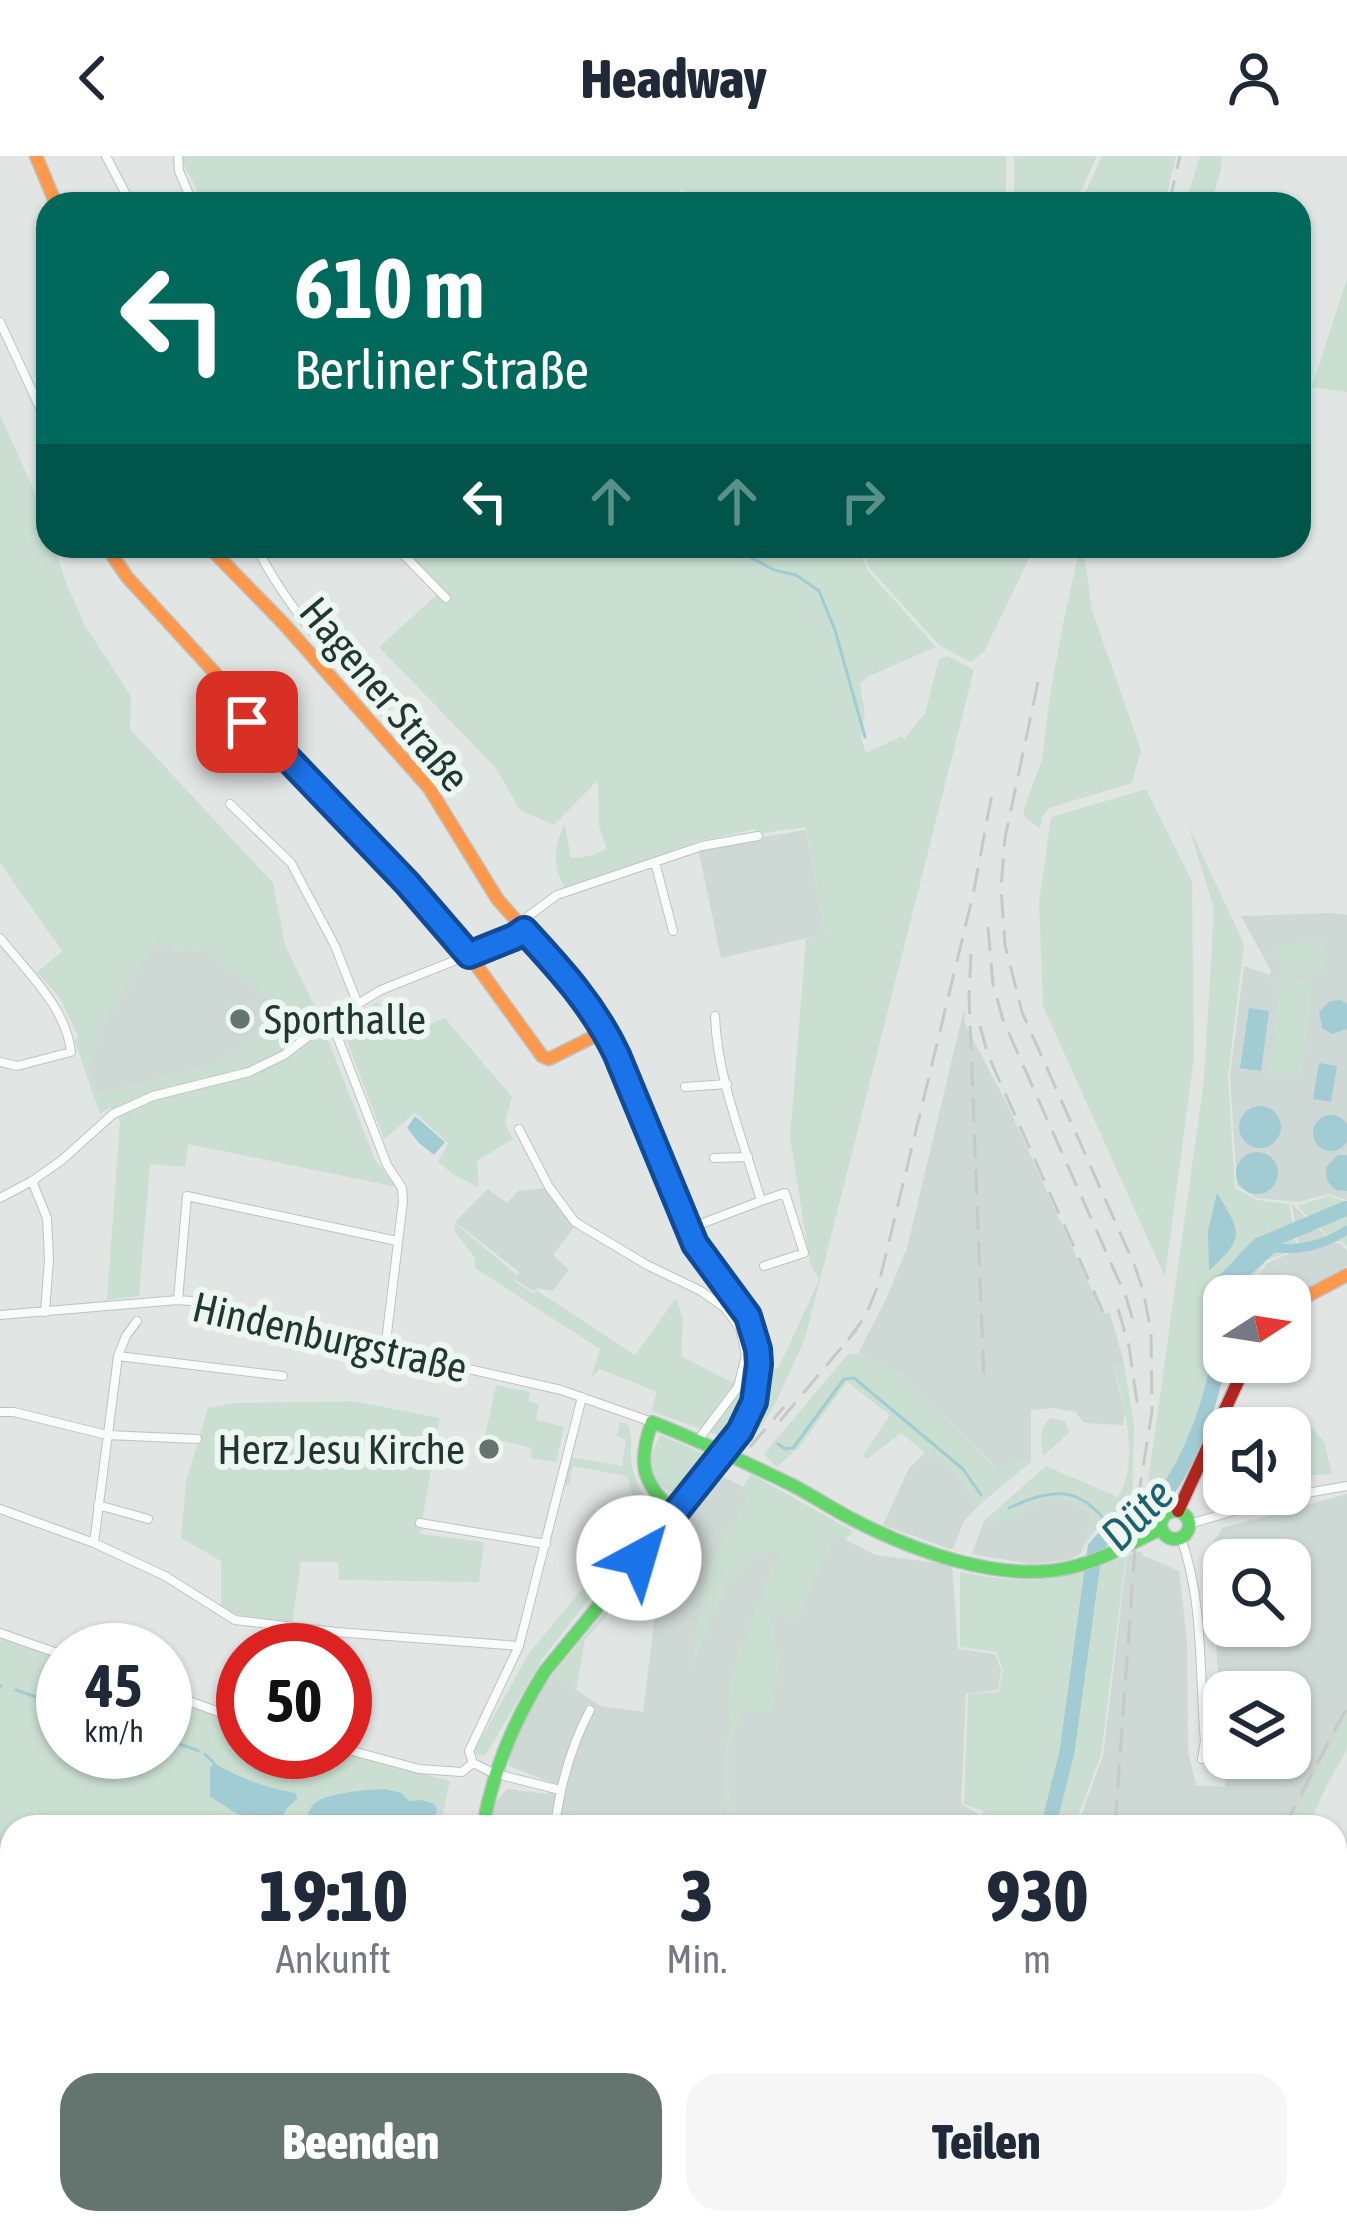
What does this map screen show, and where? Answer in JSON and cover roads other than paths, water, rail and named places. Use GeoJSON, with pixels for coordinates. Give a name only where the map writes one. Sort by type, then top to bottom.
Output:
{"type":"FeatureCollection","features":[{"type":"Feature","properties":{"kind":"main road"},"geometry":{"type":"LineString","coordinates":[[36,156],[52,192]]}},
{"type":"Feature","properties":{"kind":"main road"},"geometry":{"type":"LineString","coordinates":[[114,558],[219,678],[220,693],[407,883],[469,955],[542,1056],[549,1059],[605,1031]]}},
{"type":"Feature","properties":{"kind":"main road","name":"Hagener Straße"},"geometry":{"type":"LineString","coordinates":[[220,558],[428,788],[483,877],[580,992],[605,1031],[688,1229],[703,1257],[741,1302],[754,1329],[759,1376],[754,1402],[735,1438],[544,1671],[501,1750],[485,1815]]}},
{"type":"Feature","properties":{"kind":"main road"},"geometry":{"type":"LineString","coordinates":[[1311,1294],[1347,1275]]}},
{"type":"Feature","properties":{"kind":"main road"},"geometry":{"type":"LineString","coordinates":[[674,1513],[656,1496],[644,1474],[644,1442],[652,1422],[698,1439],[885,1534],[959,1561],[1029,1574],[1084,1564],[1161,1528],[1165,1515],[1178,1511],[1237,1383]]}},
{"type":"Feature","properties":{"kind":"main road"},"geometry":{"type":"LineString","coordinates":[[1161,1528],[1170,1538],[1187,1533],[1186,1516],[1178,1511]]}},
{"type":"Feature","properties":{"kind":"street"},"geometry":{"type":"LineString","coordinates":[[106,156],[125,192]]}},
{"type":"Feature","properties":{"kind":"street"},"geometry":{"type":"LineString","coordinates":[[178,156],[188,192]]}},
{"type":"Feature","properties":{"kind":"street"},"geometry":{"type":"LineString","coordinates":[[0,322],[36,399]]}},
{"type":"Feature","properties":{"kind":"street"},"geometry":{"type":"LineString","coordinates":[[262,558],[289,601],[432,765],[436,779],[428,788]]}},
{"type":"Feature","properties":{"kind":"street"},"geometry":{"type":"LineString","coordinates":[[407,558],[446,598]]}},
{"type":"Feature","properties":{"kind":"street"},"geometry":{"type":"LineString","coordinates":[[230,804],[291,863],[335,946],[357,1003]]}},
{"type":"Feature","properties":{"kind":"street"},"geometry":{"type":"LineString","coordinates":[[0,1198],[62,1160],[113,1114],[153,1096],[249,1072],[284,1055],[357,1003],[514,937],[557,896],[702,846],[758,836]]}},
{"type":"Feature","properties":{"kind":"street"},"geometry":{"type":"LineString","coordinates":[[655,862],[673,932]]}},
{"type":"Feature","properties":{"kind":"street"},"geometry":{"type":"LineString","coordinates":[[0,938],[55,1005],[69,1037],[70,1052],[17,1066],[0,1062]]}},
{"type":"Feature","properties":{"kind":"street"},"geometry":{"type":"LineString","coordinates":[[716,1016],[716,1040],[761,1201]]}},
{"type":"Feature","properties":{"kind":"street"},"geometry":{"type":"LineString","coordinates":[[331,1020],[387,1165],[402,1188],[385,1350]]}},
{"type":"Feature","properties":{"kind":"street"},"geometry":{"type":"LineString","coordinates":[[686,1087],[727,1084]]}},
{"type":"Feature","properties":{"kind":"street"},"geometry":{"type":"LineString","coordinates":[[519,1129],[574,1222],[701,1291],[725,1308],[740,1328],[746,1355],[738,1387],[698,1439]]}},
{"type":"Feature","properties":{"kind":"street"},"geometry":{"type":"LineString","coordinates":[[714,1158],[748,1157]]}},
{"type":"Feature","properties":{"kind":"street"},"geometry":{"type":"LineString","coordinates":[[32,1181],[47,1218],[45,1312]]}},
{"type":"Feature","properties":{"kind":"street"},"geometry":{"type":"LineString","coordinates":[[688,1229],[785,1193],[804,1253],[764,1266]]}},
{"type":"Feature","properties":{"kind":"street"},"geometry":{"type":"LineString","coordinates":[[178,1300],[187,1196],[397,1241]]}},
{"type":"Feature","properties":{"kind":"street","name":"Hindenburgstraße"},"geometry":{"type":"LineString","coordinates":[[0,1315],[178,1300],[204,1302],[385,1350],[536,1383],[652,1422]]}},
{"type":"Feature","properties":{"kind":"street"},"geometry":{"type":"LineString","coordinates":[[94,1543],[118,1356],[137,1321]]}},
{"type":"Feature","properties":{"kind":"street"},"geometry":{"type":"LineString","coordinates":[[118,1356],[283,1376]]}},
{"type":"Feature","properties":{"kind":"street"},"geometry":{"type":"LineString","coordinates":[[560,1790],[493,1773],[472,1763],[469,1756],[518,1646],[582,1396]]}},
{"type":"Feature","properties":{"kind":"street"},"geometry":{"type":"LineString","coordinates":[[0,1412],[107,1435],[197,1439]]}},
{"type":"Feature","properties":{"kind":"street"},"geometry":{"type":"LineString","coordinates":[[1189,1524],[1279,1498],[1347,1486]]}},
{"type":"Feature","properties":{"kind":"street"},"geometry":{"type":"LineString","coordinates":[[98,1505],[148,1519]]}},
{"type":"Feature","properties":{"kind":"street"},"geometry":{"type":"LineString","coordinates":[[0,1509],[94,1543],[165,1576],[235,1620],[257,1623]]}},
{"type":"Feature","properties":{"kind":"street"},"geometry":{"type":"LineString","coordinates":[[420,1522],[546,1544]]}},
{"type":"Feature","properties":{"kind":"street"},"geometry":{"type":"LineString","coordinates":[[1181,1538],[1191,1565],[1199,1630],[1202,1759]]}},
{"type":"Feature","properties":{"kind":"street"},"geometry":{"type":"LineString","coordinates":[[0,1633],[36,1646]]}},
{"type":"Feature","properties":{"kind":"street"},"geometry":{"type":"LineString","coordinates":[[372,1634],[518,1646]]}},
{"type":"Feature","properties":{"kind":"street"},"geometry":{"type":"LineString","coordinates":[[557,1815],[574,1741],[590,1710]]}},
{"type":"Feature","properties":{"kind":"street"},"geometry":{"type":"LineString","coordinates":[[372,1756],[419,1769],[462,1772],[472,1763]]}},
{"type":"Feature","properties":{"kind":"water"},"geometry":{"type":"Polygon","coordinates":[[[1330,1001],[1347,1004],[1347,1029],[1332,1034],[1322,1028],[1319,1012],[1330,1001]]]}},
{"type":"Feature","properties":{"kind":"water"},"geometry":{"type":"Polygon","coordinates":[[[1249,1008],[1269,1011],[1261,1071],[1240,1068],[1249,1008]]]}},
{"type":"Feature","properties":{"kind":"water"},"geometry":{"type":"Polygon","coordinates":[[[1319,1063],[1337,1066],[1331,1102],[1313,1099],[1319,1063]]]}},
{"type":"Feature","properties":{"kind":"water"},"geometry":{"type":"Polygon","coordinates":[[[1260,1106],[1275,1112],[1281,1127],[1275,1142],[1260,1148],[1245,1142],[1239,1127],[1245,1112],[1260,1106]]]}},
{"type":"Feature","properties":{"kind":"water"},"geometry":{"type":"Polygon","coordinates":[[[1331,1115],[1344,1120],[1348,1140],[1344,1146],[1331,1151],[1318,1146],[1313,1133],[1318,1120],[1331,1115]]]}},
{"type":"Feature","properties":{"kind":"water"},"geometry":{"type":"Polygon","coordinates":[[[415,1116],[445,1142],[434,1155],[407,1128],[415,1116]]]}},
{"type":"Feature","properties":{"kind":"water"},"geometry":{"type":"Polygon","coordinates":[[[1257,1152],[1272,1158],[1278,1173],[1272,1188],[1257,1194],[1242,1188],[1236,1173],[1242,1158],[1257,1152]]]}},
{"type":"Feature","properties":{"kind":"water"},"geometry":{"type":"Polygon","coordinates":[[[1338,1155],[1347,1155],[1347,1191],[1336,1190],[1327,1181],[1326,1167],[1338,1155]]]}},
{"type":"Feature","properties":{"kind":"water"},"geometry":{"type":"Polygon","coordinates":[[[1217,1193],[1236,1235],[1229,1251],[1209,1271],[1208,1231],[1217,1193]]]}},
{"type":"Feature","properties":{"kind":"water"},"geometry":{"type":"Polygon","coordinates":[[[214,1763],[216,1779],[246,1779],[296,1793],[297,1799],[284,1815],[241,1815],[210,1796],[214,1763]]]}},
{"type":"Feature","properties":{"kind":"water"},"geometry":{"type":"Polygon","coordinates":[[[385,1789],[437,1809],[435,1815],[308,1815],[318,1801],[385,1789]]]}},
{"type":"Feature","properties":{"kind":"waterway"},"geometry":{"type":"LineString","coordinates":[[752,558],[796,575],[819,591],[865,737]]}},
{"type":"Feature","properties":{"kind":"waterway","name":"Düte"},"geometry":{"type":"LineString","coordinates":[[1051,1815],[1067,1752],[1095,1548],[1155,1504],[1190,1451],[1218,1359],[1212,1294],[1259,1245],[1347,1208]]}},
{"type":"Feature","properties":{"kind":"waterway"},"geometry":{"type":"LineString","coordinates":[[1246,1275],[1273,1248],[1312,1246],[1347,1230]]}},
{"type":"Feature","properties":{"kind":"waterway"},"geometry":{"type":"LineString","coordinates":[[778,1444],[793,1448],[844,1379],[854,1378],[963,1469],[981,1495]]}},
{"type":"Feature","properties":{"kind":"waterway"},"geometry":{"type":"LineString","coordinates":[[1009,1508],[1040,1496],[1067,1494],[1090,1505],[1113,1531]]}},
{"type":"Feature","properties":{"kind":"waterway"},"geometry":{"type":"LineString","coordinates":[[16,1690],[36,1697]]}},
{"type":"Feature","properties":{"kind":"waterway"},"geometry":{"type":"LineString","coordinates":[[192,1749],[199,1751]]}},
{"type":"Feature","properties":{"kind":"waterway"},"geometry":{"type":"LineString","coordinates":[[205,1754],[214,1763]]}},
{"type":"Feature","properties":{"kind":"railway"},"geometry":{"type":"LineString","coordinates":[[1172,192],[1180,156]]}},
{"type":"Feature","properties":{"kind":"railway"},"geometry":{"type":"LineString","coordinates":[[1038,682],[1005,838],[1001,888],[1005,945],[1022,1012],[1134,1264],[1151,1332],[1152,1411],[1139,1493],[1116,1815]]}},
{"type":"Feature","properties":{"kind":"railway"},"geometry":{"type":"LineString","coordinates":[[848,1340],[866,1315],[879,1283],[973,895],[992,794]]}},
{"type":"Feature","properties":{"kind":"railway"},"geometry":{"type":"LineString","coordinates":[[988,927],[993,984],[1003,1020],[1134,1324]]}},
{"type":"Feature","properties":{"kind":"railway"},"geometry":{"type":"LineString","coordinates":[[971,954],[984,1380]]}},
{"type":"Feature","properties":{"kind":"railway"},"geometry":{"type":"LineString","coordinates":[[980,1026],[988,1055],[1103,1312]]}},
{"type":"Feature","properties":{"kind":"railway"},"geometry":{"type":"LineString","coordinates":[[1118,1309],[1138,1409]]}},
{"type":"Feature","properties":{"kind":"railway"},"geometry":{"type":"LineString","coordinates":[[780,1421],[857,1329]]}},
{"type":"Feature","properties":{"kind":"railway"},"geometry":{"type":"LineString","coordinates":[[750,1447],[784,1407]]}},
{"type":"Feature","properties":{"kind":"railway"},"geometry":{"type":"LineString","coordinates":[[1290,1815],[1347,1707]]}},
{"type":"Feature","properties":{"kind":"place","name":"Sporthalle"},"geometry":{"type":"Point","coordinates":[240,1019]}},
{"type":"Feature","properties":{"kind":"place","name":"Herz Jesu Kirche"},"geometry":{"type":"Point","coordinates":[489,1449]}}]}
